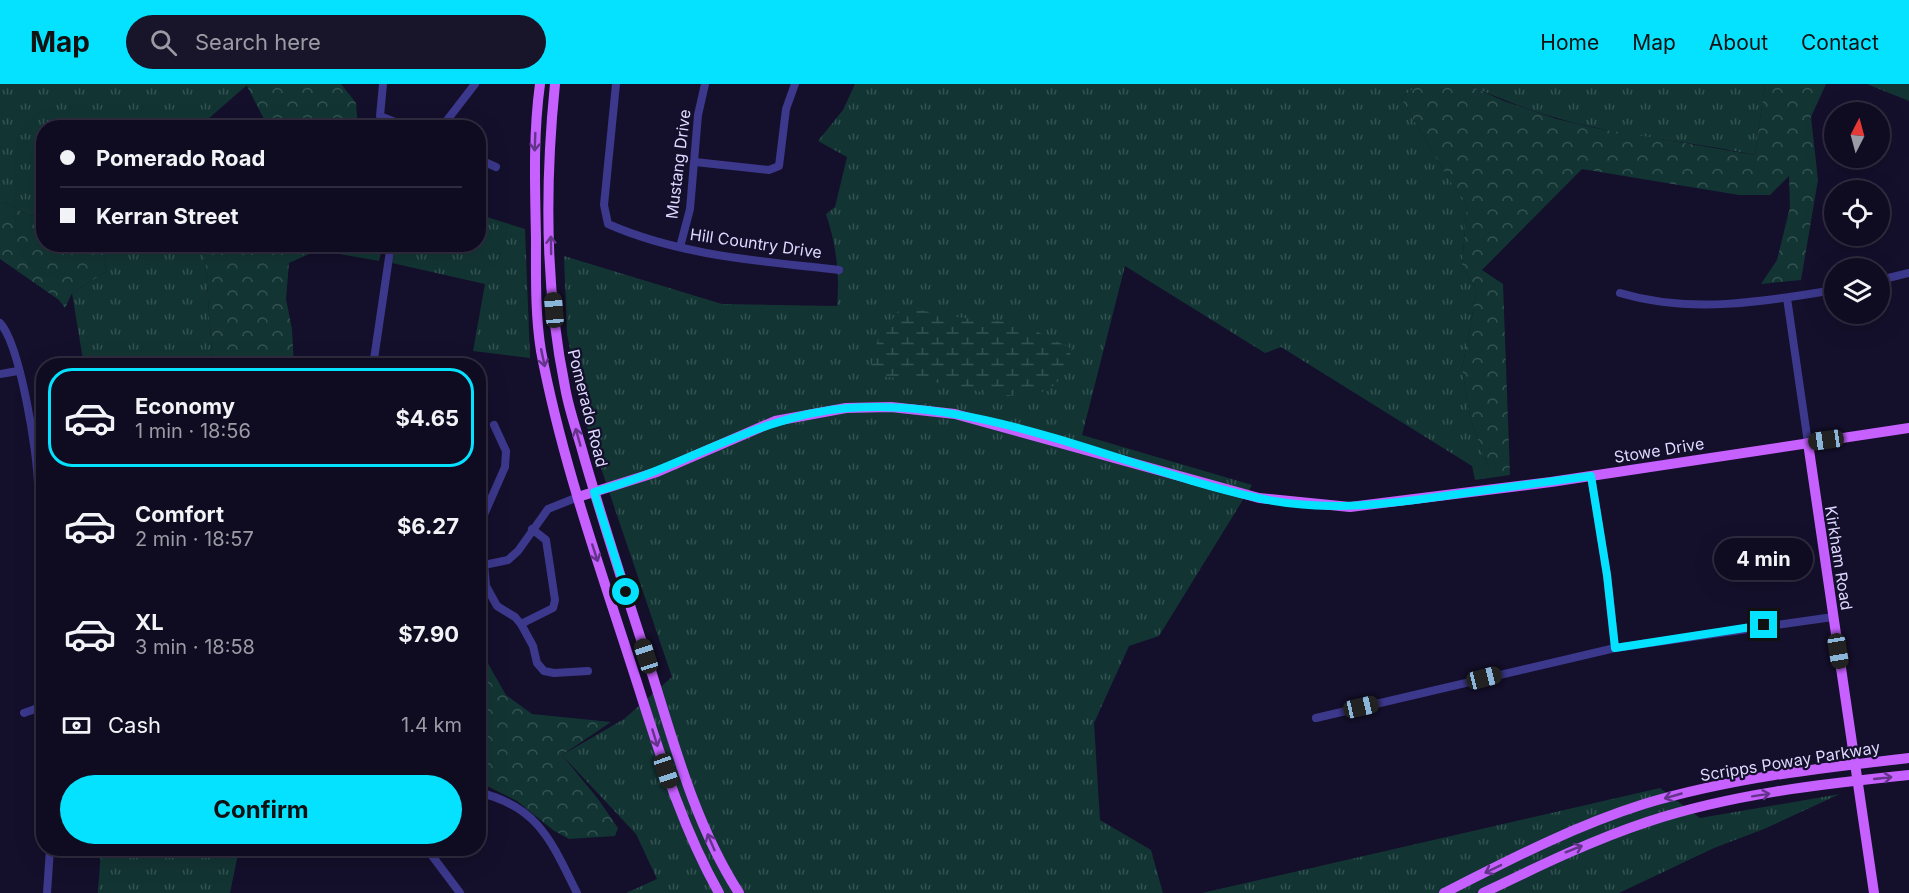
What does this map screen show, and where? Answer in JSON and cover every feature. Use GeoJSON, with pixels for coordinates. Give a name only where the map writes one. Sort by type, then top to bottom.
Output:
{"type":"FeatureCollection","features":[{"type":"Feature","properties":{"kind":"main road","name":"Pomerado Road"},"geometry":{"type":"LineString","coordinates":[[540,84],[535,163],[536,293],[540,338],[551,395],[578,497],[678,807],[702,863],[719,893]]}},
{"type":"Feature","properties":{"kind":"main road","name":"Pomerado Road"},"geometry":{"type":"LineString","coordinates":[[555,84],[549,165],[557,344],[565,390],[594,492],[679,758],[717,856],[739,893]]}},
{"type":"Feature","properties":{"kind":"main road","name":"Stowe Drive"},"geometry":{"type":"LineString","coordinates":[[578,497],[657,472],[776,422],[846,408],[891,406],[955,414],[1235,492],[1318,506],[1371,506],[1591,476],[1909,428]]}},
{"type":"Feature","properties":{"kind":"main road","name":"Kirkham Road"},"geometry":{"type":"LineString","coordinates":[[1808,443],[1874,893]]}},
{"type":"Feature","properties":{"kind":"main road","name":"Scripps Poway Parkway"},"geometry":{"type":"LineString","coordinates":[[1444,893],[1565,833],[1642,805],[1730,782],[1909,758]]}},
{"type":"Feature","properties":{"kind":"main road","name":"Scripps Poway Parkway"},"geometry":{"type":"LineString","coordinates":[[1483,893],[1569,851],[1648,822],[1734,800],[1909,775]]}},
{"type":"Feature","properties":{"kind":"street"},"geometry":{"type":"LineString","coordinates":[[383,84],[380,116],[390,120]]}},
{"type":"Feature","properties":{"kind":"street"},"geometry":{"type":"LineString","coordinates":[[447,120],[475,84]]}},
{"type":"Feature","properties":{"kind":"street","name":"Hill Country Drive"},"geometry":{"type":"LineString","coordinates":[[616,84],[604,205],[608,224],[680,247],[718,256],[839,270]]}},
{"type":"Feature","properties":{"kind":"street","name":"Mustang Drive"},"geometry":{"type":"LineString","coordinates":[[680,247],[690,209],[698,115],[705,84]]}},
{"type":"Feature","properties":{"kind":"street"},"geometry":{"type":"LineString","coordinates":[[695,162],[769,170],[779,166],[786,109],[795,84]]}},
{"type":"Feature","properties":{"kind":"street"},"geometry":{"type":"LineString","coordinates":[[486,163],[496,167]]}},
{"type":"Feature","properties":{"kind":"street"},"geometry":{"type":"LineString","coordinates":[[374,358],[390,252]]}},
{"type":"Feature","properties":{"kind":"street"},"geometry":{"type":"LineString","coordinates":[[1890,278],[1909,273]]}},
{"type":"Feature","properties":{"kind":"street"},"geometry":{"type":"LineString","coordinates":[[1620,293],[1648,302],[1708,305],[1786,298],[1824,292]]}},
{"type":"Feature","properties":{"kind":"street","name":"Kirkham Road"},"geometry":{"type":"LineString","coordinates":[[1786,298],[1808,443]]}},
{"type":"Feature","properties":{"kind":"street"},"geometry":{"type":"LineString","coordinates":[[0,323],[9,336],[18,371],[36,464]]}},
{"type":"Feature","properties":{"kind":"street"},"geometry":{"type":"LineString","coordinates":[[0,374],[18,371]]}},
{"type":"Feature","properties":{"kind":"street"},"geometry":{"type":"LineString","coordinates":[[486,510],[505,467],[506,451],[494,425]]}},
{"type":"Feature","properties":{"kind":"street"},"geometry":{"type":"LineString","coordinates":[[1591,476],[1607,575],[1615,648]]}},
{"type":"Feature","properties":{"kind":"street"},"geometry":{"type":"LineString","coordinates":[[486,565],[508,560],[518,552],[548,509],[578,497]]}},
{"type":"Feature","properties":{"kind":"street"},"geometry":{"type":"LineString","coordinates":[[521,624],[553,608],[555,600],[546,540],[532,529]]}},
{"type":"Feature","properties":{"kind":"street"},"geometry":{"type":"LineString","coordinates":[[486,586],[490,598],[521,624],[533,646],[537,663],[544,670],[554,674],[588,671]]}},
{"type":"Feature","properties":{"kind":"street"},"geometry":{"type":"LineString","coordinates":[[1316,718],[1615,648],[1833,617]]}},
{"type":"Feature","properties":{"kind":"street"},"geometry":{"type":"LineString","coordinates":[[24,712],[36,709]]}},
{"type":"Feature","properties":{"kind":"street"},"geometry":{"type":"LineString","coordinates":[[486,795],[515,804],[538,825],[577,893]]}},
{"type":"Feature","properties":{"kind":"street"},"geometry":{"type":"LineString","coordinates":[[47,893],[50,856]]}},
{"type":"Feature","properties":{"kind":"street"},"geometry":{"type":"LineString","coordinates":[[432,856],[460,893]]}},
{"type":"Feature","properties":{"kind":"green space"},"geometry":{"type":"Polygon","coordinates":[[[0,84],[247,85],[207,120],[36,120],[36,216],[27,215],[0,199],[0,84]]]}},
{"type":"Feature","properties":{"kind":"green space"},"geometry":{"type":"Polygon","coordinates":[[[246,84],[341,84],[356,103],[357,120],[264,120],[246,84]]]}},
{"type":"Feature","properties":{"kind":"green space"},"geometry":{"type":"Polygon","coordinates":[[[855,84],[1420,84],[1401,98],[1448,178],[1467,204],[1462,266],[1477,290],[1462,369],[1471,422],[1489,468],[1489,478],[1475,480],[1472,466],[1281,347],[1265,353],[1125,266],[1082,435],[1252,485],[1159,636],[1129,646],[1094,723],[1100,820],[1151,850],[1163,893],[626,893],[657,879],[636,834],[562,755],[624,719],[672,677],[584,418],[567,334],[564,256],[722,304],[837,306],[836,259],[826,214],[835,207],[847,157],[818,141],[843,110],[855,84]]]}},
{"type":"Feature","properties":{"kind":"green space"},"geometry":{"type":"Polygon","coordinates":[[[1420,84],[1466,84],[1504,101],[1557,119],[1595,128],[1755,155],[1765,84],[1826,84],[1811,117],[1818,180],[1801,280],[1761,284],[1777,260],[1790,207],[1789,176],[1770,195],[1739,195],[1582,169],[1482,270],[1503,284],[1510,475],[1489,478],[1489,468],[1471,422],[1462,369],[1477,290],[1462,266],[1467,204],[1448,178],[1401,98],[1420,84]]]}},
{"type":"Feature","properties":{"kind":"green space"},"geometry":{"type":"Polygon","coordinates":[[[1466,84],[1765,84],[1755,155],[1581,124],[1522,107],[1466,84]]]}},
{"type":"Feature","properties":{"kind":"green space"},"geometry":{"type":"Polygon","coordinates":[[[1867,84],[1909,84],[1909,101],[1867,84]]]}},
{"type":"Feature","properties":{"kind":"green space"},"geometry":{"type":"Polygon","coordinates":[[[0,199],[27,215],[36,216],[36,252],[100,252],[103,254],[107,271],[72,293],[65,308],[59,300],[0,259],[0,199]]]}},
{"type":"Feature","properties":{"kind":"green space"},"geometry":{"type":"Polygon","coordinates":[[[487,217],[525,229],[530,358],[473,351],[485,284],[392,263],[394,252],[486,252],[487,217]]]}},
{"type":"Feature","properties":{"kind":"green space"},"geometry":{"type":"Polygon","coordinates":[[[100,252],[205,252],[212,358],[83,358],[72,293],[107,271],[103,254],[100,252]]]}},
{"type":"Feature","properties":{"kind":"green space"},"geometry":{"type":"Polygon","coordinates":[[[205,252],[313,252],[289,263],[286,299],[292,329],[294,358],[212,358],[205,252]]]}},
{"type":"Feature","properties":{"kind":"green space"},"geometry":{"type":"Polygon","coordinates":[[[328,252],[381,252],[379,261],[328,252]]]}},
{"type":"Feature","properties":{"kind":"green space"},"geometry":{"type":"Polygon","coordinates":[[[901,307],[964,318],[1020,323],[1072,349],[1062,377],[1048,391],[1000,397],[950,384],[878,376],[871,367],[878,339],[901,307]]]}},
{"type":"Feature","properties":{"kind":"green space"},"geometry":{"type":"Polygon","coordinates":[[[486,660],[506,695],[532,714],[611,722],[562,755],[618,828],[615,836],[569,839],[553,830],[517,801],[486,786],[486,660]]]}},
{"type":"Feature","properties":{"kind":"green space"},"geometry":{"type":"Polygon","coordinates":[[[1660,788],[1700,818],[1840,794],[1764,829],[1714,848],[1619,893],[1202,893],[1660,788]]]}},
{"type":"Feature","properties":{"kind":"green space"},"geometry":{"type":"Polygon","coordinates":[[[101,856],[238,856],[230,893],[98,893],[101,856]]]}},
{"type":"Feature","properties":{"kind":"route"},"geometry":{"type":"LineString","coordinates":[[626,592],[594,492],[657,472],[745,433],[776,422],[846,408],[891,406],[924,408],[1021,430],[1235,492],[1285,503],[1318,506],[1371,506],[1591,476],[1607,575],[1615,648],[1764,625]]}}]}
